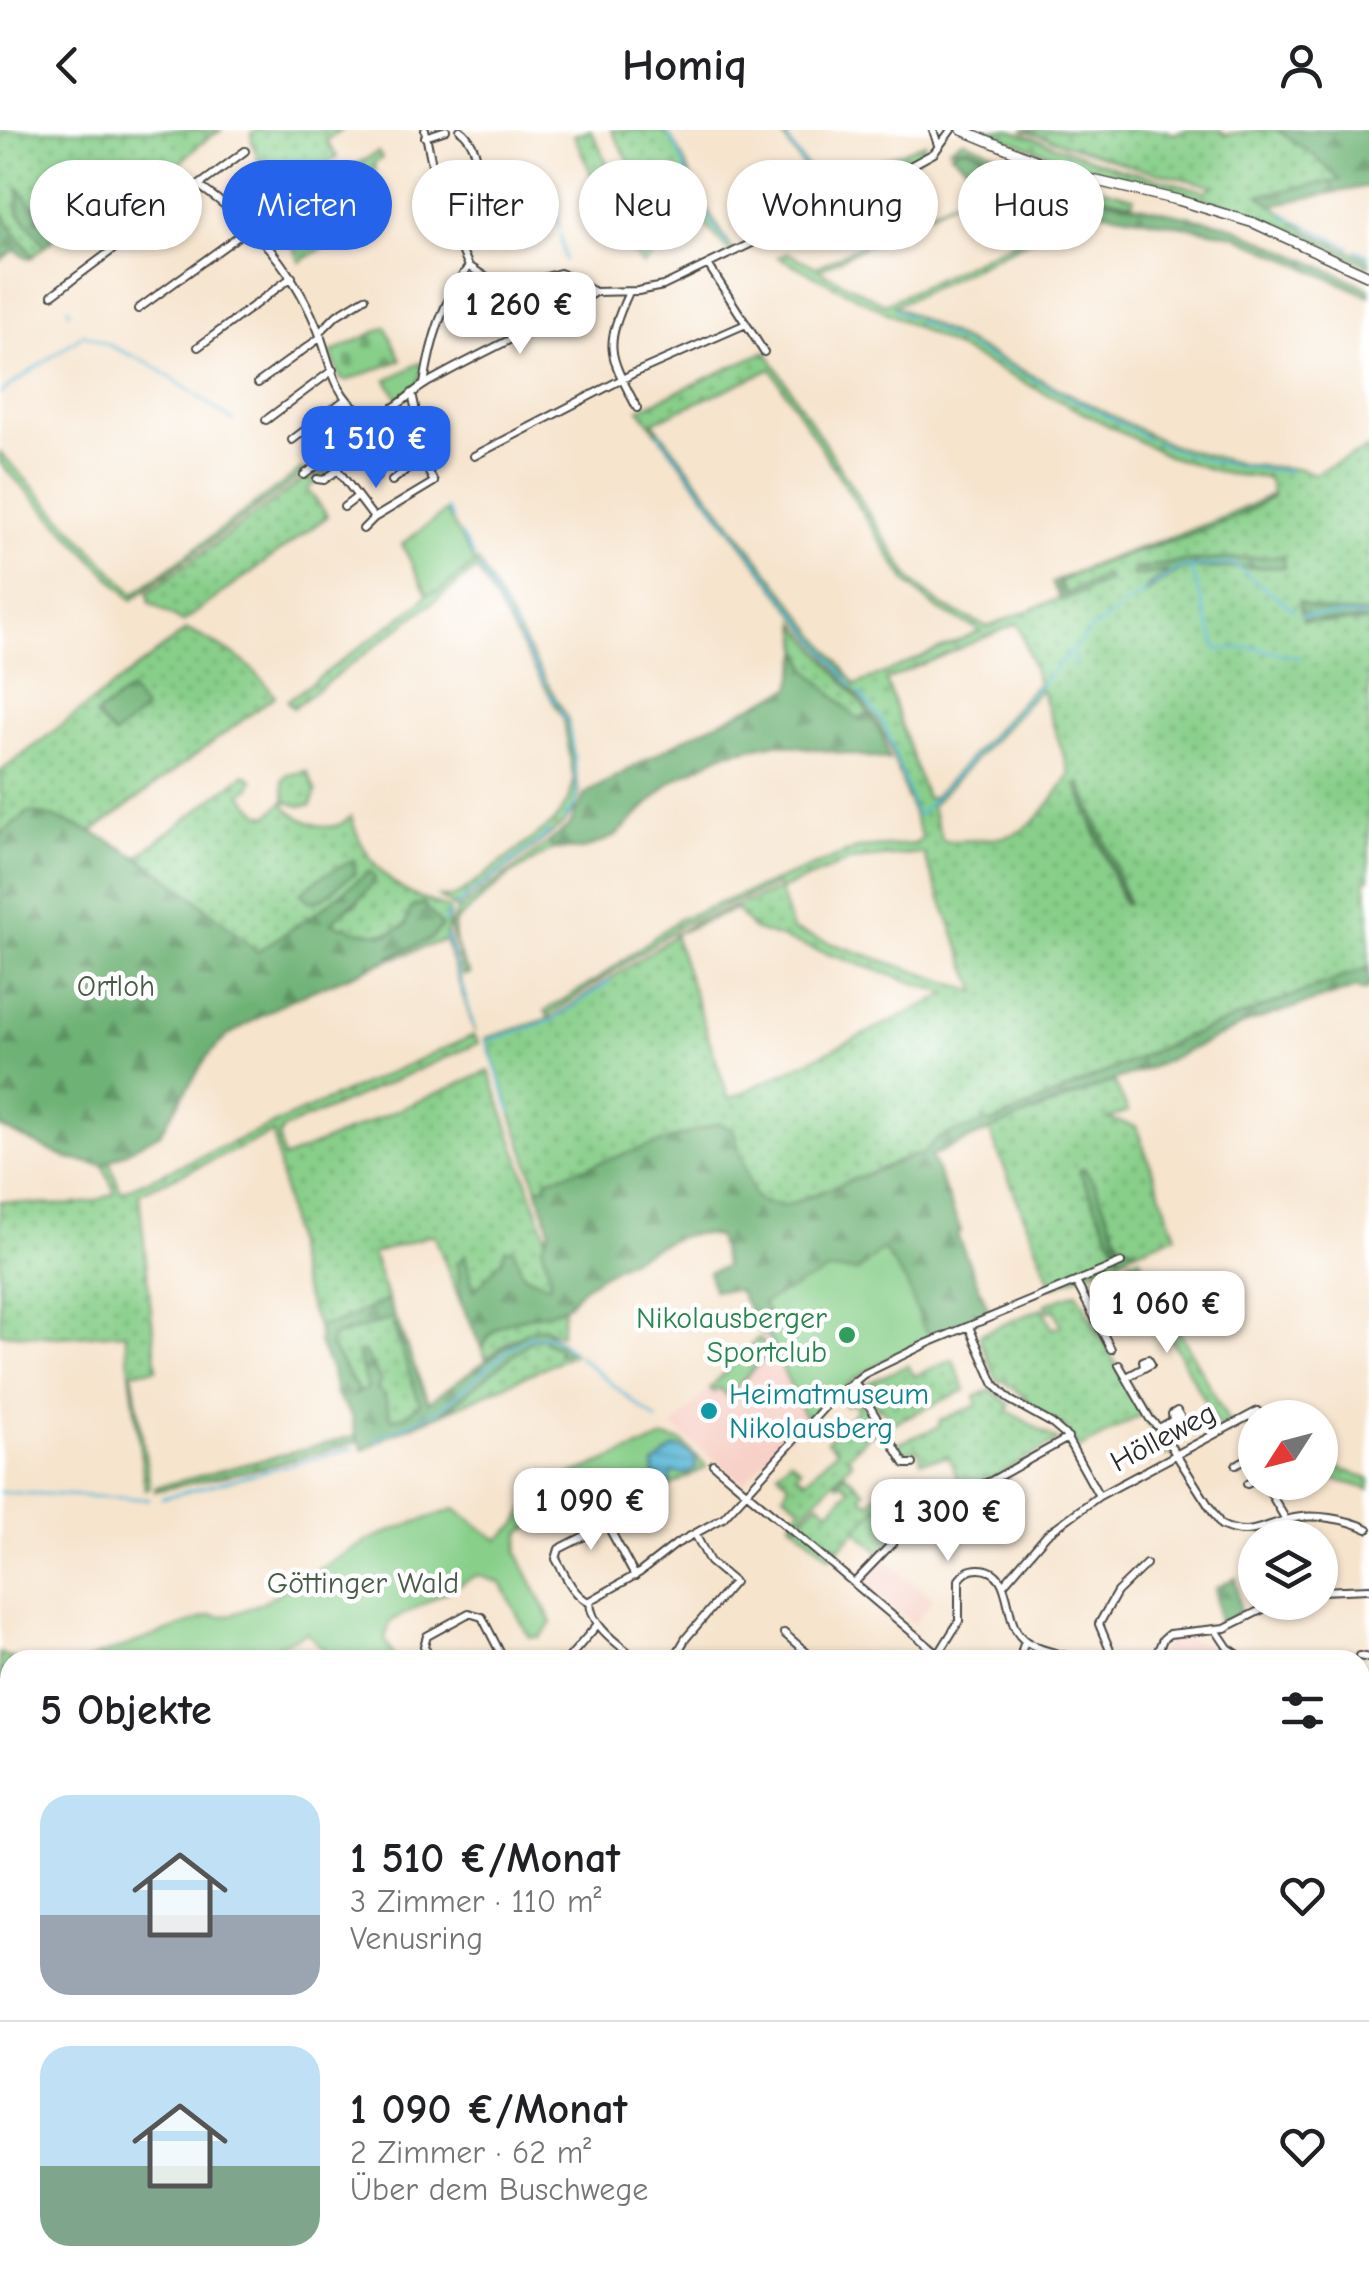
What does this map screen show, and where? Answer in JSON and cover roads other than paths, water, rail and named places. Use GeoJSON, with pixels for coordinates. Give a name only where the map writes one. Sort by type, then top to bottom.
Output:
{"type":"FeatureCollection","features":[{"type":"Feature","properties":{"kind":"main road"},"geometry":{"type":"LineString","coordinates":[[962,130],[1070,175],[1178,200],[1254,223],[1369,276]]}},
{"type":"Feature","properties":{"kind":"street"},"geometry":{"type":"LineString","coordinates":[[431,160],[425,133],[446,130]]}},
{"type":"Feature","properties":{"kind":"street"},"geometry":{"type":"LineString","coordinates":[[477,160],[463,133],[479,130]]}},
{"type":"Feature","properties":{"kind":"street"},"geometry":{"type":"LineString","coordinates":[[932,130],[938,145]]}},
{"type":"Feature","properties":{"kind":"street"},"geometry":{"type":"LineString","coordinates":[[928,157],[950,130]]}},
{"type":"Feature","properties":{"kind":"street"},"geometry":{"type":"LineString","coordinates":[[461,250],[469,266],[501,287],[521,286],[563,273],[595,292],[629,292],[678,282],[928,157],[946,140],[950,130]]}},
{"type":"Feature","properties":{"kind":"street"},"geometry":{"type":"LineString","coordinates":[[202,182],[245,151]]}},
{"type":"Feature","properties":{"kind":"street"},"geometry":{"type":"LineString","coordinates":[[202,188],[222,204]]}},
{"type":"Feature","properties":{"kind":"street"},"geometry":{"type":"LineString","coordinates":[[138,309],[222,248]]}},
{"type":"Feature","properties":{"kind":"street"},"geometry":{"type":"LineString","coordinates":[[52,295],[112,250]]}},
{"type":"Feature","properties":{"kind":"street"},"geometry":{"type":"LineString","coordinates":[[270,250],[292,277],[346,399],[356,408],[372,413],[390,409],[424,384],[532,330],[595,292]]}},
{"type":"Feature","properties":{"kind":"street"},"geometry":{"type":"LineString","coordinates":[[424,384],[443,307],[469,266]]}},
{"type":"Feature","properties":{"kind":"street"},"geometry":{"type":"LineString","coordinates":[[709,266],[764,352]]}},
{"type":"Feature","properties":{"kind":"street"},"geometry":{"type":"LineString","coordinates":[[198,346],[292,277]]}},
{"type":"Feature","properties":{"kind":"street"},"geometry":{"type":"LineString","coordinates":[[629,292],[610,343],[613,361],[637,408]]}},
{"type":"Feature","properties":{"kind":"street"},"geometry":{"type":"LineString","coordinates":[[258,382],[320,335],[337,315],[365,298]]}},
{"type":"Feature","properties":{"kind":"street"},"geometry":{"type":"LineString","coordinates":[[474,456],[622,380],[746,324]]}},
{"type":"Feature","properties":{"kind":"street"},"geometry":{"type":"LineString","coordinates":[[266,420],[333,370]]}},
{"type":"Feature","properties":{"kind":"street"},"geometry":{"type":"LineString","coordinates":[[363,529],[374,518],[434,482],[412,436],[412,393]]}},
{"type":"Feature","properties":{"kind":"street"},"geometry":{"type":"LineString","coordinates":[[292,440],[346,399]]}},
{"type":"Feature","properties":{"kind":"street"},"geometry":{"type":"LineString","coordinates":[[372,413],[371,425],[397,465]]}},
{"type":"Feature","properties":{"kind":"street"},"geometry":{"type":"LineString","coordinates":[[304,474],[371,425]]}},
{"type":"Feature","properties":{"kind":"street"},"geometry":{"type":"LineString","coordinates":[[349,441],[377,476]]}},
{"type":"Feature","properties":{"kind":"street"},"geometry":{"type":"LineString","coordinates":[[328,457],[374,518]]}},
{"type":"Feature","properties":{"kind":"street"},"geometry":{"type":"LineString","coordinates":[[392,481],[420,458]]}},
{"type":"Feature","properties":{"kind":"street"},"geometry":{"type":"LineString","coordinates":[[317,479],[324,480],[338,470]]}},
{"type":"Feature","properties":{"kind":"street"},"geometry":{"type":"LineString","coordinates":[[344,507],[358,497]]}},
{"type":"Feature","properties":{"kind":"street"},"geometry":{"type":"LineString","coordinates":[[590,1603],[673,1546],[723,1518],[854,1380],[887,1361],[1121,1263]]}},
{"type":"Feature","properties":{"kind":"street"},"geometry":{"type":"LineString","coordinates":[[1076,1282],[1111,1350]]}},
{"type":"Feature","properties":{"kind":"street"},"geometry":{"type":"LineString","coordinates":[[1098,1323],[1116,1314]]}},
{"type":"Feature","properties":{"kind":"street"},"geometry":{"type":"LineString","coordinates":[[969,1327],[998,1390],[1052,1423],[1068,1438],[1099,1496]]}},
{"type":"Feature","properties":{"kind":"street"},"geometry":{"type":"LineString","coordinates":[[1119,1364],[1150,1420],[1159,1428],[1215,1518],[1238,1531]]}},
{"type":"Feature","properties":{"kind":"street"},"geometry":{"type":"LineString","coordinates":[[1127,1377],[1144,1368]]}},
{"type":"Feature","properties":{"kind":"street"},"geometry":{"type":"LineString","coordinates":[[854,1380],[905,1464],[913,1464]]}},
{"type":"Feature","properties":{"kind":"street"},"geometry":{"type":"LineString","coordinates":[[1159,1428],[1173,1420]]}},
{"type":"Feature","properties":{"kind":"street","name":"Hölleweg"},"geometry":{"type":"LineString","coordinates":[[1004,1586],[1047,1534],[1099,1496],[1238,1422]]}},
{"type":"Feature","properties":{"kind":"street"},"geometry":{"type":"LineString","coordinates":[[854,1583],[930,1504],[988,1482],[1068,1438]]}},
{"type":"Feature","properties":{"kind":"street"},"geometry":{"type":"LineString","coordinates":[[713,1464],[931,1650]]}},
{"type":"Feature","properties":{"kind":"street"},"geometry":{"type":"LineString","coordinates":[[1274,1500],[1286,1520],[1324,1520]]}},
{"type":"Feature","properties":{"kind":"street"},"geometry":{"type":"LineString","coordinates":[[1338,1521],[1368,1528]]}},
{"type":"Feature","properties":{"kind":"street"},"geometry":{"type":"LineString","coordinates":[[627,1650],[598,1624],[590,1603],[578,1597],[556,1559],[559,1549],[604,1526],[609,1528],[634,1576]]}},
{"type":"Feature","properties":{"kind":"street"},"geometry":{"type":"LineString","coordinates":[[679,1650],[734,1582],[710,1562],[695,1534]]}},
{"type":"Feature","properties":{"kind":"street"},"geometry":{"type":"LineString","coordinates":[[1110,1650],[1100,1624],[1117,1592],[1146,1564]]}},
{"type":"Feature","properties":{"kind":"street"},"geometry":{"type":"LineString","coordinates":[[944,1650],[959,1621],[961,1576],[983,1569],[996,1575],[1004,1586],[1010,1621],[1025,1641],[1053,1650]]}},
{"type":"Feature","properties":{"kind":"street"},"geometry":{"type":"LineString","coordinates":[[1338,1590],[1369,1589]]}},
{"type":"Feature","properties":{"kind":"street"},"geometry":{"type":"LineString","coordinates":[[426,1650],[427,1636],[469,1613],[482,1617],[499,1650]]}},
{"type":"Feature","properties":{"kind":"street"},"geometry":{"type":"LineString","coordinates":[[1158,1650],[1169,1634],[1216,1630],[1238,1620]]}},
{"type":"Feature","properties":{"kind":"street"},"geometry":{"type":"LineString","coordinates":[[576,1650],[598,1624]]}},
{"type":"Feature","properties":{"kind":"street"},"geometry":{"type":"LineString","coordinates":[[1216,1630],[1231,1650]]}},
{"type":"Feature","properties":{"kind":"street"},"geometry":{"type":"LineString","coordinates":[[784,1634],[803,1650]]}},
{"type":"Feature","properties":{"kind":"street"},"geometry":{"type":"LineString","coordinates":[[1022,1650],[1025,1641]]}},
{"type":"Feature","properties":{"kind":"water"},"geometry":{"type":"Polygon","coordinates":[[[675,1447],[695,1457],[696,1468],[686,1474],[672,1472],[671,1482],[663,1485],[654,1476],[654,1464],[675,1447]]]}},
{"type":"Feature","properties":{"kind":"waterway"},"geometry":{"type":"LineString","coordinates":[[666,130],[679,152],[696,199],[727,245]]}},
{"type":"Feature","properties":{"kind":"waterway"},"geometry":{"type":"LineString","coordinates":[[786,137],[801,160]]}},
{"type":"Feature","properties":{"kind":"waterway"},"geometry":{"type":"LineString","coordinates":[[1282,214],[1350,247]]}},
{"type":"Feature","properties":{"kind":"waterway"},"geometry":{"type":"LineString","coordinates":[[560,234],[565,260]]}},
{"type":"Feature","properties":{"kind":"waterway"},"geometry":{"type":"LineString","coordinates":[[1356,250],[1369,256]]}},
{"type":"Feature","properties":{"kind":"waterway"},"geometry":{"type":"LineString","coordinates":[[68,307],[69,312]]}},
{"type":"Feature","properties":{"kind":"waterway"},"geometry":{"type":"LineString","coordinates":[[895,309],[911,317]]}},
{"type":"Feature","properties":{"kind":"waterway"},"geometry":{"type":"LineString","coordinates":[[916,320],[1022,374]]}},
{"type":"Feature","properties":{"kind":"waterway"},"geometry":{"type":"LineString","coordinates":[[0,393],[84,334],[151,364],[233,421]]}},
{"type":"Feature","properties":{"kind":"waterway"},"geometry":{"type":"LineString","coordinates":[[1027,376],[1095,410]]}},
{"type":"Feature","properties":{"kind":"waterway"},"geometry":{"type":"LineString","coordinates":[[1099,412],[1149,439]]}},
{"type":"Feature","properties":{"kind":"waterway"},"geometry":{"type":"LineString","coordinates":[[658,432],[852,686]]}},
{"type":"Feature","properties":{"kind":"waterway"},"geometry":{"type":"LineString","coordinates":[[1154,441],[1220,463],[1289,471]]}},
{"type":"Feature","properties":{"kind":"waterway"},"geometry":{"type":"LineString","coordinates":[[447,509],[453,520]]}},
{"type":"Feature","properties":{"kind":"waterway"},"geometry":{"type":"LineString","coordinates":[[461,534],[474,557]]}},
{"type":"Feature","properties":{"kind":"waterway"},"geometry":{"type":"LineString","coordinates":[[1121,608],[1179,568],[1233,564],[1294,610]]}},
{"type":"Feature","properties":{"kind":"waterway"},"geometry":{"type":"LineString","coordinates":[[480,568],[506,615]]}},
{"type":"Feature","properties":{"kind":"waterway"},"geometry":{"type":"LineString","coordinates":[[1191,568],[1217,649],[1256,648],[1300,658]]}},
{"type":"Feature","properties":{"kind":"waterway"},"geometry":{"type":"LineString","coordinates":[[859,692],[885,725],[915,813],[919,815],[1092,629],[1118,611]]}},
{"type":"Feature","properties":{"kind":"waterway"},"geometry":{"type":"LineString","coordinates":[[1302,615],[1369,616]]}},
{"type":"Feature","properties":{"kind":"waterway"},"geometry":{"type":"LineString","coordinates":[[510,621],[517,633]]}},
{"type":"Feature","properties":{"kind":"waterway"},"geometry":{"type":"LineString","coordinates":[[519,638],[546,685]]}},
{"type":"Feature","properties":{"kind":"waterway"},"geometry":{"type":"LineString","coordinates":[[1074,655],[1074,668]]}},
{"type":"Feature","properties":{"kind":"waterway"},"geometry":{"type":"LineString","coordinates":[[549,691],[557,704]]}},
{"type":"Feature","properties":{"kind":"waterway"},"geometry":{"type":"LineString","coordinates":[[560,710],[566,720]]}},
{"type":"Feature","properties":{"kind":"waterway"},"geometry":{"type":"LineString","coordinates":[[568,724],[573,750]]}},
{"type":"Feature","properties":{"kind":"waterway"},"geometry":{"type":"LineString","coordinates":[[574,754],[576,780]]}},
{"type":"Feature","properties":{"kind":"waterway"},"geometry":{"type":"LineString","coordinates":[[565,819],[576,803],[577,784]]}},
{"type":"Feature","properties":{"kind":"waterway"},"geometry":{"type":"LineString","coordinates":[[456,906],[550,832]]}},
{"type":"Feature","properties":{"kind":"waterway"},"geometry":{"type":"LineString","coordinates":[[444,923],[450,911]]}},
{"type":"Feature","properties":{"kind":"waterway"},"geometry":{"type":"LineString","coordinates":[[446,935],[474,1027]]}},
{"type":"Feature","properties":{"kind":"waterway"},"geometry":{"type":"LineString","coordinates":[[511,1112],[486,1041],[553,1020],[610,981]]}},
{"type":"Feature","properties":{"kind":"waterway"},"geometry":{"type":"LineString","coordinates":[[375,1440],[443,1407],[528,1337],[550,1336],[572,1351]]}},
{"type":"Feature","properties":{"kind":"waterway"},"geometry":{"type":"LineString","coordinates":[[578,1356],[657,1421]]}},
{"type":"Feature","properties":{"kind":"waterway"},"geometry":{"type":"LineString","coordinates":[[162,1498],[353,1448]]}},
{"type":"Feature","properties":{"kind":"waterway"},"geometry":{"type":"LineString","coordinates":[[0,1492],[149,1499]]}},
{"type":"Feature","properties":{"kind":"place","name":"Nikolausberger Sportclub"},"geometry":{"type":"Point","coordinates":[847,1335]}},
{"type":"Feature","properties":{"kind":"place","name":"Heimatmuseum Nikolausberg"},"geometry":{"type":"Point","coordinates":[709,1411]}},
{"type":"Feature","properties":{"kind":"park label","name":"Ortloh"},"geometry":{"type":"Point","coordinates":[116,986]}},
{"type":"Feature","properties":{"kind":"park label","name":"Göttinger Wald"},"geometry":{"type":"Point","coordinates":[363,1583]}}]}
